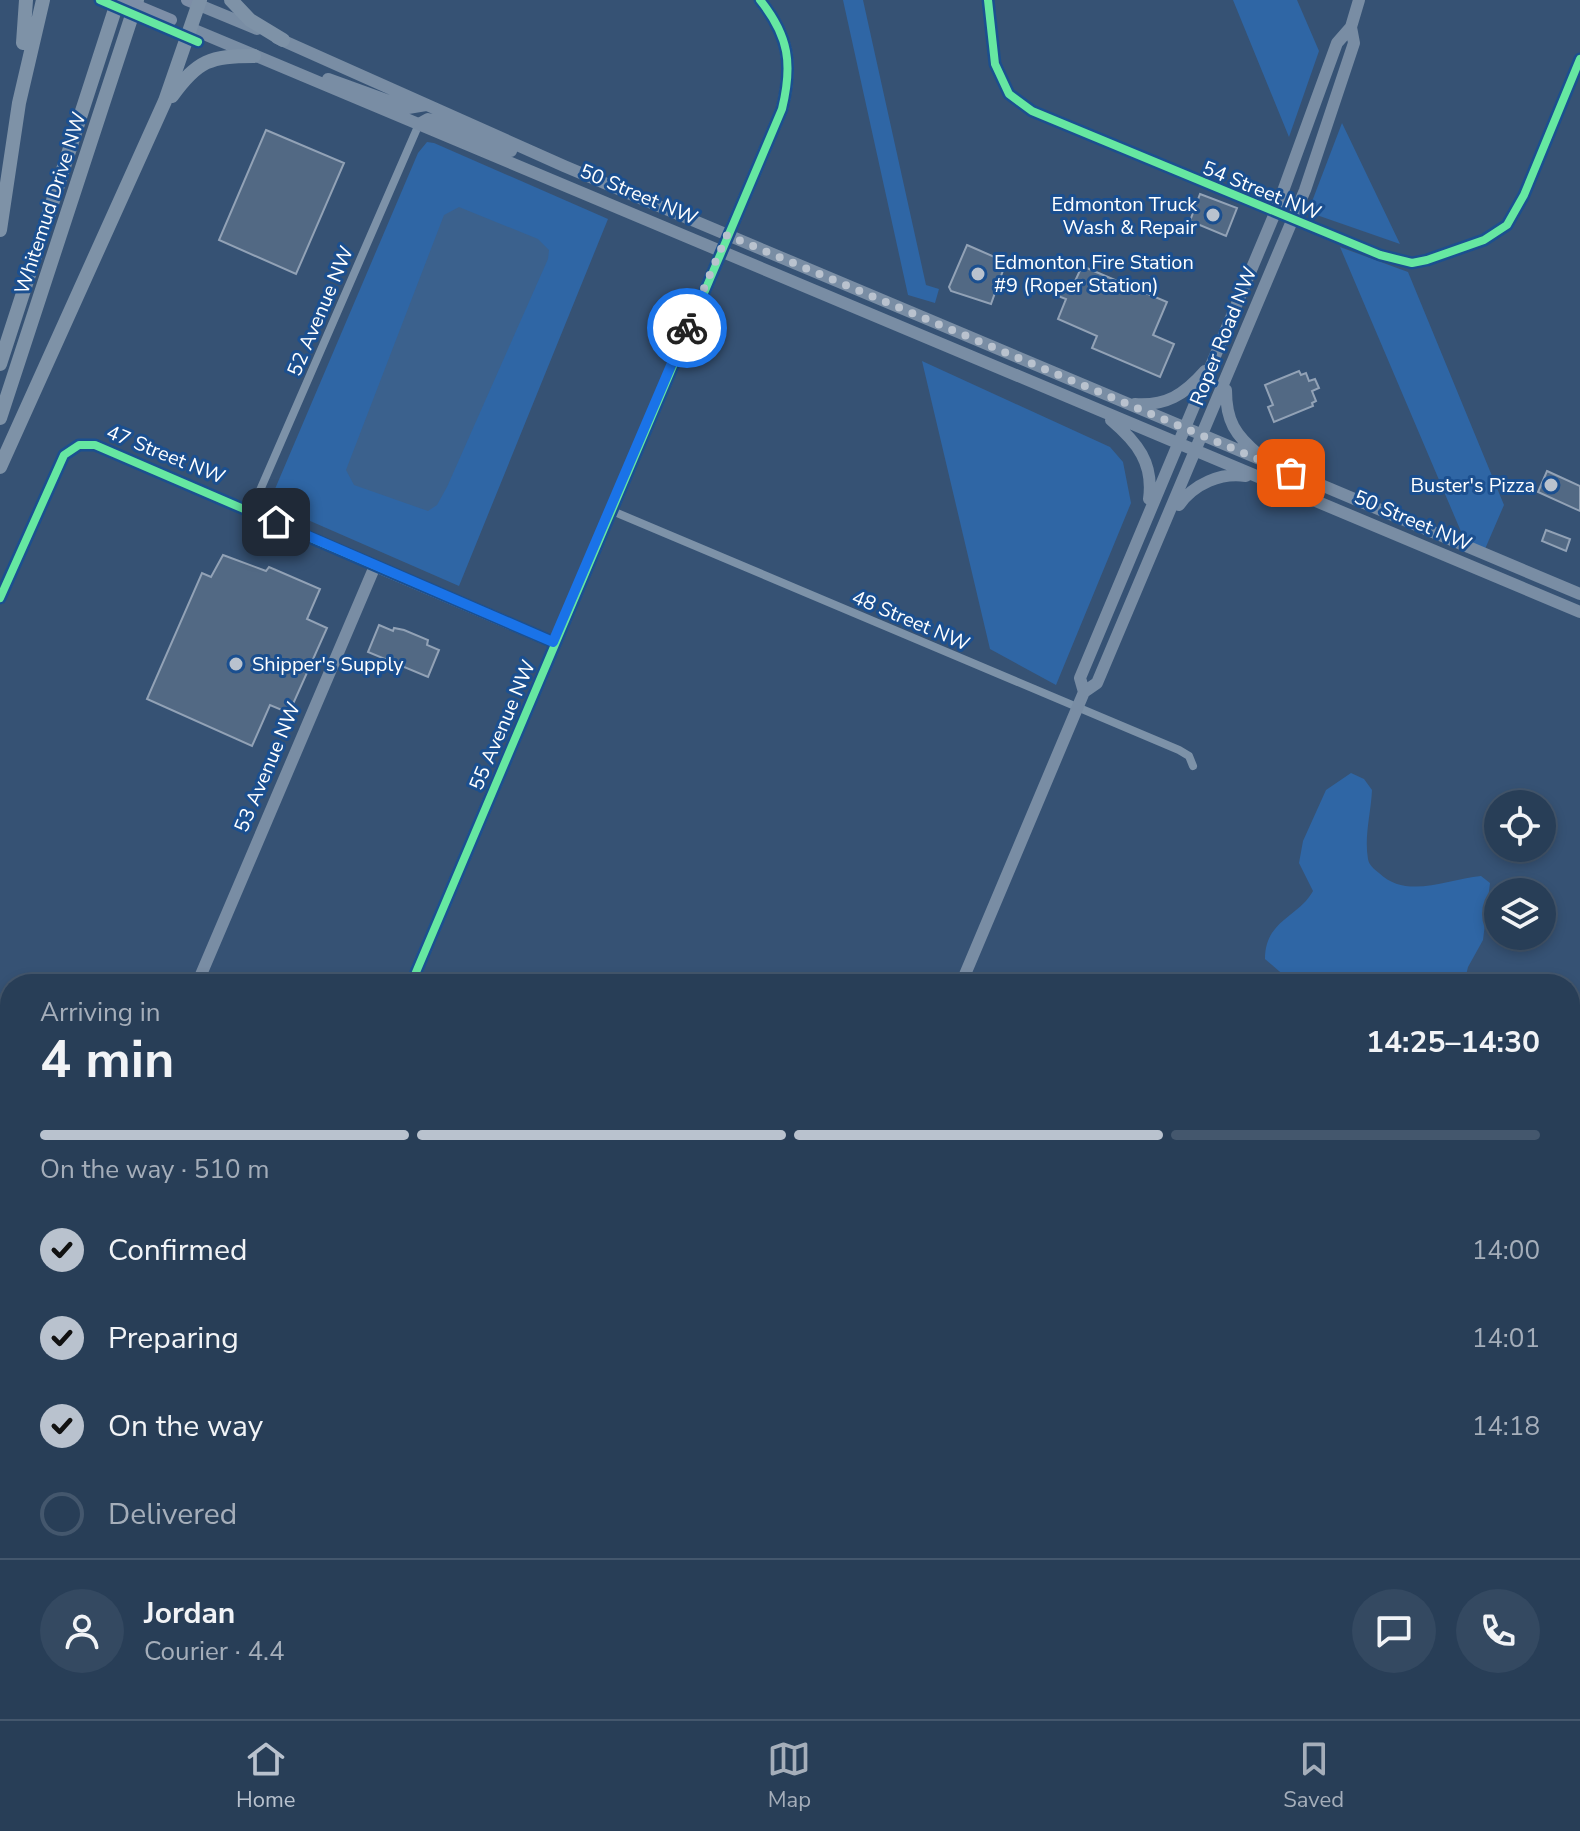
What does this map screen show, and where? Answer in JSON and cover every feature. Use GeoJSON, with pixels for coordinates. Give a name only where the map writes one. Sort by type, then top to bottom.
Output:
{"type":"FeatureCollection","features":[{"type":"Feature","properties":{"kind":"highway"},"geometry":{"type":"LineString","coordinates":[[19,103],[26,0]]}},
{"type":"Feature","properties":{"kind":"highway"},"geometry":{"type":"LineString","coordinates":[[0,230],[19,103],[43,0]]}},
{"type":"Feature","properties":{"kind":"highway","name":"Whitemud Drive NW"},"geometry":{"type":"LineString","coordinates":[[0,364],[120,0]]}},
{"type":"Feature","properties":{"kind":"highway","name":"Whitemud Drive NW"},"geometry":{"type":"LineString","coordinates":[[0,418],[137,0]]}},
{"type":"Feature","properties":{"kind":"highway"},"geometry":{"type":"LineString","coordinates":[[231,0],[250,20],[283,40]]}},
{"type":"Feature","properties":{"kind":"highway"},"geometry":{"type":"LineString","coordinates":[[0,467],[158,116],[192,29],[195,2]]}},
{"type":"Feature","properties":{"kind":"highway"},"geometry":{"type":"LineString","coordinates":[[158,116],[190,72],[201,63],[214,57],[254,56]]}},
{"type":"Feature","properties":{"kind":"main road","name":"50 Street NW"},"geometry":{"type":"LineString","coordinates":[[120,0],[1580,612]]}},
{"type":"Feature","properties":{"kind":"main road","name":"55 Avenue NW"},"geometry":{"type":"LineString","coordinates":[[415,974],[553,642],[782,109],[788,68],[783,33],[760,0]]}},
{"type":"Feature","properties":{"kind":"main road","name":"Roper Road NW"},"geometry":{"type":"LineString","coordinates":[[1084,692],[1080,678],[1275,213],[1337,43],[1351,27],[1359,0]]}},
{"type":"Feature","properties":{"kind":"main road","name":"50 Street NW"},"geometry":{"type":"LineString","coordinates":[[195,2],[564,166],[1580,594]]}},
{"type":"Feature","properties":{"kind":"main road","name":"Roper Road NW"},"geometry":{"type":"LineString","coordinates":[[965,974],[1084,692],[1097,683],[1293,220],[1354,43],[1351,27]]}},
{"type":"Feature","properties":{"kind":"main road"},"geometry":{"type":"LineString","coordinates":[[297,74],[332,80],[408,108],[426,105]]}},
{"type":"Feature","properties":{"kind":"main road"},"geometry":{"type":"LineString","coordinates":[[419,124],[428,119],[437,121],[510,151],[564,166]]}},
{"type":"Feature","properties":{"kind":"main road"},"geometry":{"type":"LineString","coordinates":[[1124,403],[1155,405],[1168,401],[1189,387],[1212,363]]}},
{"type":"Feature","properties":{"kind":"main road"},"geometry":{"type":"LineString","coordinates":[[1226,381],[1230,424],[1244,442],[1271,464]]}},
{"type":"Feature","properties":{"kind":"main road"},"geometry":{"type":"LineString","coordinates":[[1100,410],[1131,436],[1145,458],[1151,477],[1147,515]]}},
{"type":"Feature","properties":{"kind":"main road"},"geometry":{"type":"LineString","coordinates":[[1167,520],[1187,494],[1211,480],[1225,475],[1263,478]]}},
{"type":"Feature","properties":{"kind":"main road","name":"47 Street NW"},"geometry":{"type":"LineString","coordinates":[[375,566],[553,642]]}},
{"type":"Feature","properties":{"kind":"main road","name":"53 Avenue NW"},"geometry":{"type":"LineString","coordinates":[[201,974],[375,566]]}},
{"type":"Feature","properties":{"kind":"street","name":"54 Street NW"},"geometry":{"type":"LineString","coordinates":[[988,0],[995,64],[1009,94],[1032,111],[1275,213],[1388,258],[1412,263],[1484,240],[1507,225],[1524,195],[1580,59]]}},
{"type":"Feature","properties":{"kind":"street","name":"52 Avenue NW"},"geometry":{"type":"LineString","coordinates":[[251,511],[419,124]]}},
{"type":"Feature","properties":{"kind":"street","name":"47 Street NW"},"geometry":{"type":"LineString","coordinates":[[0,598],[54,474],[71,449],[79,445],[95,445],[375,566]]}},
{"type":"Feature","properties":{"kind":"street","name":"48 Street NW"},"geometry":{"type":"LineString","coordinates":[[610,510],[1179,750],[1189,756],[1193,766]]}},
{"type":"Feature","properties":{"kind":"shaded area"},"geometry":{"type":"Polygon","coordinates":[[[843,0],[863,0],[926,285],[939,289],[935,303],[908,295],[843,0]]]}},
{"type":"Feature","properties":{"kind":"shaded area"},"geometry":{"type":"Polygon","coordinates":[[[1233,0],[1297,0],[1319,51],[1289,137],[1233,0]]]}},
{"type":"Feature","properties":{"kind":"shaded area"},"geometry":{"type":"Polygon","coordinates":[[[1342,123],[1400,244],[1308,212],[1342,123]]]}},
{"type":"Feature","properties":{"kind":"shaded area"},"geometry":{"type":"Polygon","coordinates":[[[427,142],[608,219],[459,586],[269,503],[418,153],[427,142]]]}},
{"type":"Feature","properties":{"kind":"shaded area"},"geometry":{"type":"Polygon","coordinates":[[[459,207],[538,239],[549,250],[548,259],[447,487],[437,505],[428,511],[354,485],[346,470],[444,215],[459,207]]]}},
{"type":"Feature","properties":{"kind":"shaded area"},"geometry":{"type":"Polygon","coordinates":[[[1340,247],[1408,272],[1504,505],[1485,549],[1465,541],[1340,247]]]}},
{"type":"Feature","properties":{"kind":"shaded area"},"geometry":{"type":"Polygon","coordinates":[[[922,361],[1110,447],[1123,462],[1131,503],[1056,685],[990,649],[922,361]]]}},
{"type":"Feature","properties":{"kind":"shaded area"},"geometry":{"type":"Polygon","coordinates":[[[1351,773],[1364,779],[1372,790],[1367,833],[1368,859],[1379,873],[1390,881],[1415,887],[1481,876],[1484,878],[1483,940],[1466,974],[1282,974],[1265,959],[1266,946],[1276,927],[1313,891],[1299,863],[1303,841],[1326,790],[1351,773]]]}},
{"type":"Feature","properties":{"kind":"building"},"geometry":{"type":"Polygon","coordinates":[[[266,130],[344,163],[296,274],[219,240],[266,130]]]}},
{"type":"Feature","properties":{"kind":"building","name":"Edmonton Truck Wash & Repair"},"geometry":{"type":"Polygon","coordinates":[[[1200,194],[1237,208],[1226,236],[1190,221],[1200,194]]]}},
{"type":"Feature","properties":{"kind":"building","name":"Edmonton Fire Station #9 (Roper Station)"},"geometry":{"type":"Polygon","coordinates":[[[967,245],[1006,262],[991,304],[951,291],[949,287],[967,245]]]}},
{"type":"Feature","properties":{"kind":"building"},"geometry":{"type":"Polygon","coordinates":[[[1082,266],[1167,302],[1153,335],[1174,344],[1160,377],[1092,348],[1097,336],[1058,319],[1066,299],[1058,296],[1062,286],[1071,290],[1082,266]]]}},
{"type":"Feature","properties":{"kind":"building"},"geometry":{"type":"Polygon","coordinates":[[[1299,371],[1301,375],[1306,373],[1309,381],[1315,379],[1319,388],[1312,391],[1316,401],[1312,403],[1313,406],[1274,422],[1268,407],[1273,405],[1265,385],[1299,371]]]}},
{"type":"Feature","properties":{"kind":"building"},"geometry":{"type":"Polygon","coordinates":[[[1547,471],[1580,486],[1580,511],[1538,492],[1547,471]]]}},
{"type":"Feature","properties":{"kind":"building"},"geometry":{"type":"Polygon","coordinates":[[[1546,530],[1570,539],[1566,551],[1542,541],[1546,530]]]}},
{"type":"Feature","properties":{"kind":"building","name":"Shipper's Supply"},"geometry":{"type":"Polygon","coordinates":[[[223,555],[266,571],[269,567],[320,589],[307,619],[327,628],[289,713],[270,705],[252,746],[147,699],[202,573],[211,577],[223,555]]]}},
{"type":"Feature","properties":{"kind":"building"},"geometry":{"type":"Polygon","coordinates":[[[379,625],[393,631],[394,628],[404,630],[428,640],[427,645],[439,650],[428,677],[368,652],[379,625]]]}},
{"type":"Feature","properties":{"kind":"cycle path"},"geometry":{"type":"LineString","coordinates":[[100,0],[198,42]]}},
{"type":"Feature","properties":{"kind":"cycle path"},"geometry":{"type":"LineString","coordinates":[[415,974],[782,109],[788,64],[786,51],[777,26],[760,0]]}},
{"type":"Feature","properties":{"kind":"cycle path"},"geometry":{"type":"LineString","coordinates":[[988,0],[995,64],[1009,94],[1032,111],[1380,255],[1412,263],[1484,240],[1507,225],[1524,195],[1580,59]]}},
{"type":"Feature","properties":{"kind":"cycle path"},"geometry":{"type":"LineString","coordinates":[[0,598],[64,455],[79,445],[95,445],[553,642]]}},
{"type":"Feature","properties":{"kind":"way so far"},"geometry":{"type":"LineString","coordinates":[[687,328],[727,235],[1291,473]]}},
{"type":"Feature","properties":{"kind":"place","name":"Edmonton Truck Wash & Repair"},"geometry":{"type":"Point","coordinates":[1213,215]}},
{"type":"Feature","properties":{"kind":"place","name":"Edmonton Fire Station #9 (Roper Station)"},"geometry":{"type":"Point","coordinates":[978,274]}},
{"type":"Feature","properties":{"kind":"place","name":"Buster's Pizza"},"geometry":{"type":"Point","coordinates":[1551,485]}},
{"type":"Feature","properties":{"kind":"place","name":"Shipper's Supply"},"geometry":{"type":"Point","coordinates":[236,664]}},
{"type":"Feature","properties":{"kind":"route"},"geometry":{"type":"LineString","coordinates":[[276,522],[553,642],[687,328]]}}]}
